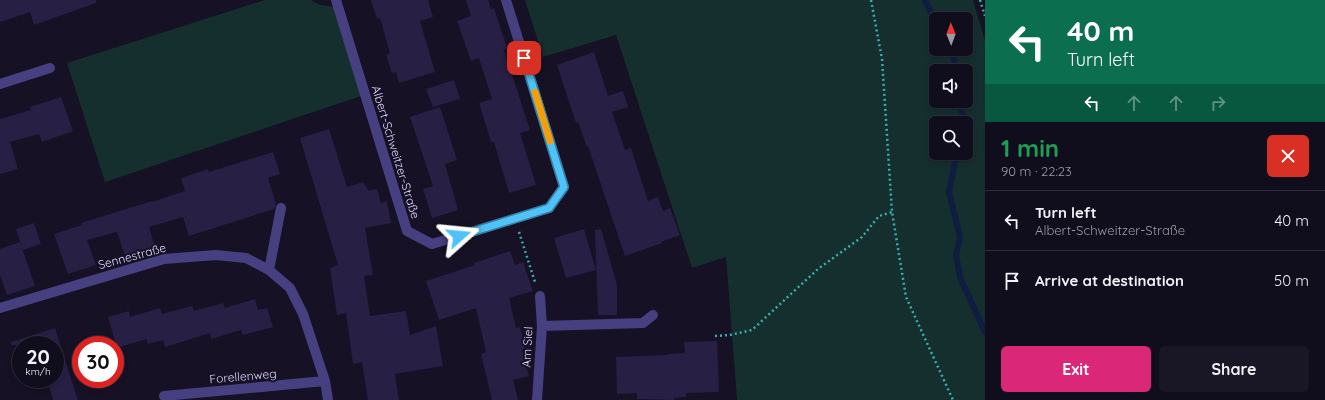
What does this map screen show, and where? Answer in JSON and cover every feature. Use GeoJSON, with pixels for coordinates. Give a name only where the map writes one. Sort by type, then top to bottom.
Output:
{"type":"FeatureCollection","features":[{"type":"Feature","properties":{"kind":"street","name":"Albert-Schweitzer-Straße"},"geometry":{"type":"LineString","coordinates":[[336,0],[407,231],[432,244],[549,208],[564,187],[506,0]]}},
{"type":"Feature","properties":{"kind":"street"},"geometry":{"type":"LineString","coordinates":[[0,84],[50,68]]}},
{"type":"Feature","properties":{"kind":"street"},"geometry":{"type":"LineString","coordinates":[[269,270],[281,208]]}},
{"type":"Feature","properties":{"kind":"street","name":"Sennestraße"},"geometry":{"type":"LineString","coordinates":[[0,308],[164,259],[216,255],[246,258],[269,270],[290,288],[303,314],[325,381],[328,400]]}},
{"type":"Feature","properties":{"kind":"street","name":"Am Siel"},"geometry":{"type":"LineString","coordinates":[[537,400],[542,326],[540,296]]}},
{"type":"Feature","properties":{"kind":"street"},"geometry":{"type":"LineString","coordinates":[[542,326],[643,323],[653,315]]}},
{"type":"Feature","properties":{"kind":"street","name":"Forellenweg"},"geometry":{"type":"LineString","coordinates":[[164,396],[325,381]]}},
{"type":"Feature","properties":{"kind":"path"},"geometry":{"type":"LineString","coordinates":[[871,0],[882,59],[892,212],[906,296],[954,400]]}},
{"type":"Feature","properties":{"kind":"path"},"geometry":{"type":"LineString","coordinates":[[980,0],[985,16]]}},
{"type":"Feature","properties":{"kind":"path"},"geometry":{"type":"LineString","coordinates":[[715,336],[730,335],[752,330],[818,269],[862,237],[879,216],[892,212]]}},
{"type":"Feature","properties":{"kind":"path"},"geometry":{"type":"LineString","coordinates":[[515,218],[540,296]]}},
{"type":"Feature","properties":{"kind":"green space"},"geometry":{"type":"Polygon","coordinates":[[[265,0],[311,0],[337,8],[367,94],[105,182],[67,63],[265,0]]]}},
{"type":"Feature","properties":{"kind":"green space"},"geometry":{"type":"Polygon","coordinates":[[[525,0],[973,0],[985,41],[985,400],[737,400],[726,257],[692,268],[616,35],[543,57],[525,0]]]}},
{"type":"Feature","properties":{"kind":"building"},"geometry":{"type":"Polygon","coordinates":[[[0,0],[96,0],[96,3],[34,25],[30,12],[0,22],[0,0]]]}},
{"type":"Feature","properties":{"kind":"building"},"geometry":{"type":"Polygon","coordinates":[[[371,0],[428,0],[433,17],[420,21],[435,72],[399,83],[396,72],[392,73],[386,55],[390,53],[380,18],[377,19],[371,0]]]}},
{"type":"Feature","properties":{"kind":"building"},"geometry":{"type":"Polygon","coordinates":[[[466,0],[488,0],[491,9],[494,8],[507,48],[504,50],[530,130],[520,133],[536,185],[509,193],[494,142],[491,142],[479,103],[492,99],[479,58],[471,61],[457,21],[471,16],[466,0]]]}},
{"type":"Feature","properties":{"kind":"building"},"geometry":{"type":"Polygon","coordinates":[[[594,52],[608,96],[623,91],[628,107],[612,112],[625,150],[631,148],[648,201],[658,197],[663,211],[670,208],[680,235],[625,256],[588,146],[587,147],[578,122],[576,123],[557,65],[594,52]]]}},
{"type":"Feature","properties":{"kind":"building"},"geometry":{"type":"Polygon","coordinates":[[[454,80],[460,99],[433,107],[426,89],[454,80]]]}},
{"type":"Feature","properties":{"kind":"building"},"geometry":{"type":"Polygon","coordinates":[[[61,97],[73,131],[42,142],[39,134],[10,142],[18,169],[0,174],[0,119],[31,110],[30,107],[61,97]]]}},
{"type":"Feature","properties":{"kind":"building"},"geometry":{"type":"Polygon","coordinates":[[[440,107],[457,160],[445,164],[458,210],[432,218],[423,189],[433,186],[410,117],[440,107]]]}},
{"type":"Feature","properties":{"kind":"building"},"geometry":{"type":"Polygon","coordinates":[[[329,129],[347,187],[363,182],[369,191],[377,189],[381,203],[387,201],[391,223],[365,228],[373,275],[364,276],[370,316],[406,311],[410,335],[436,326],[443,366],[395,374],[399,400],[368,400],[362,362],[353,364],[346,313],[337,315],[330,268],[338,265],[300,138],[329,129]]]}},
{"type":"Feature","properties":{"kind":"building"},"geometry":{"type":"Polygon","coordinates":[[[273,152],[280,174],[268,178],[276,204],[274,209],[189,236],[183,217],[149,227],[155,247],[125,256],[117,232],[87,240],[96,265],[68,274],[54,234],[82,225],[81,223],[185,191],[181,178],[208,169],[209,172],[273,152]]]}},
{"type":"Feature","properties":{"kind":"building"},"geometry":{"type":"Polygon","coordinates":[[[34,223],[41,244],[23,250],[16,229],[34,223]]]}},
{"type":"Feature","properties":{"kind":"building"},"geometry":{"type":"Polygon","coordinates":[[[584,229],[596,270],[566,278],[554,238],[584,229]]]}},
{"type":"Feature","properties":{"kind":"building"},"geometry":{"type":"Polygon","coordinates":[[[601,229],[617,285],[617,315],[598,315],[595,230],[601,229]]]}},
{"type":"Feature","properties":{"kind":"building"},"geometry":{"type":"Polygon","coordinates":[[[20,242],[35,286],[7,295],[0,275],[0,249],[20,242]]]}},
{"type":"Feature","properties":{"kind":"building"},"geometry":{"type":"Polygon","coordinates":[[[510,251],[515,265],[523,262],[533,291],[509,298],[516,328],[520,327],[525,349],[522,350],[529,376],[513,380],[518,400],[492,400],[481,354],[486,352],[476,308],[439,320],[426,281],[475,265],[474,263],[510,251]]]}},
{"type":"Feature","properties":{"kind":"building"},"geometry":{"type":"Polygon","coordinates":[[[255,299],[258,310],[267,308],[273,327],[243,335],[241,330],[211,339],[210,333],[165,347],[163,340],[148,344],[146,339],[124,346],[124,336],[114,336],[108,317],[129,311],[130,317],[160,308],[162,314],[192,306],[194,311],[223,303],[225,308],[255,299]]]}},
{"type":"Feature","properties":{"kind":"building"},"geometry":{"type":"Polygon","coordinates":[[[55,328],[58,336],[30,336],[55,328]]]}},
{"type":"Feature","properties":{"kind":"building"},"geometry":{"type":"Polygon","coordinates":[[[717,341],[719,392],[686,393],[686,397],[674,398],[674,400],[637,399],[637,393],[617,394],[616,357],[685,353],[684,342],[717,341]]]}},
{"type":"Feature","properties":{"kind":"building"},"geometry":{"type":"Polygon","coordinates":[[[64,356],[72,381],[72,388],[74,388],[78,400],[53,400],[50,388],[64,388],[64,356]]]}},
{"type":"Feature","properties":{"kind":"waterway"},"geometry":{"type":"LineString","coordinates":[[925,0],[931,12]]}},
{"type":"Feature","properties":{"kind":"waterway"},"geometry":{"type":"LineString","coordinates":[[952,56],[955,64]]}},
{"type":"Feature","properties":{"kind":"waterway"},"geometry":{"type":"LineString","coordinates":[[961,108],[962,116]]}},
{"type":"Feature","properties":{"kind":"waterway"},"geometry":{"type":"LineString","coordinates":[[956,160],[949,192],[960,237],[956,255],[960,277],[985,332]]}},
{"type":"Feature","properties":{"kind":"slow traffic"},"geometry":{"type":"LineString","coordinates":[[535,92],[550,141]]}},
{"type":"Feature","properties":{"kind":"route"},"geometry":{"type":"LineString","coordinates":[[459,236],[549,208],[564,187],[524,58]]}}]}
